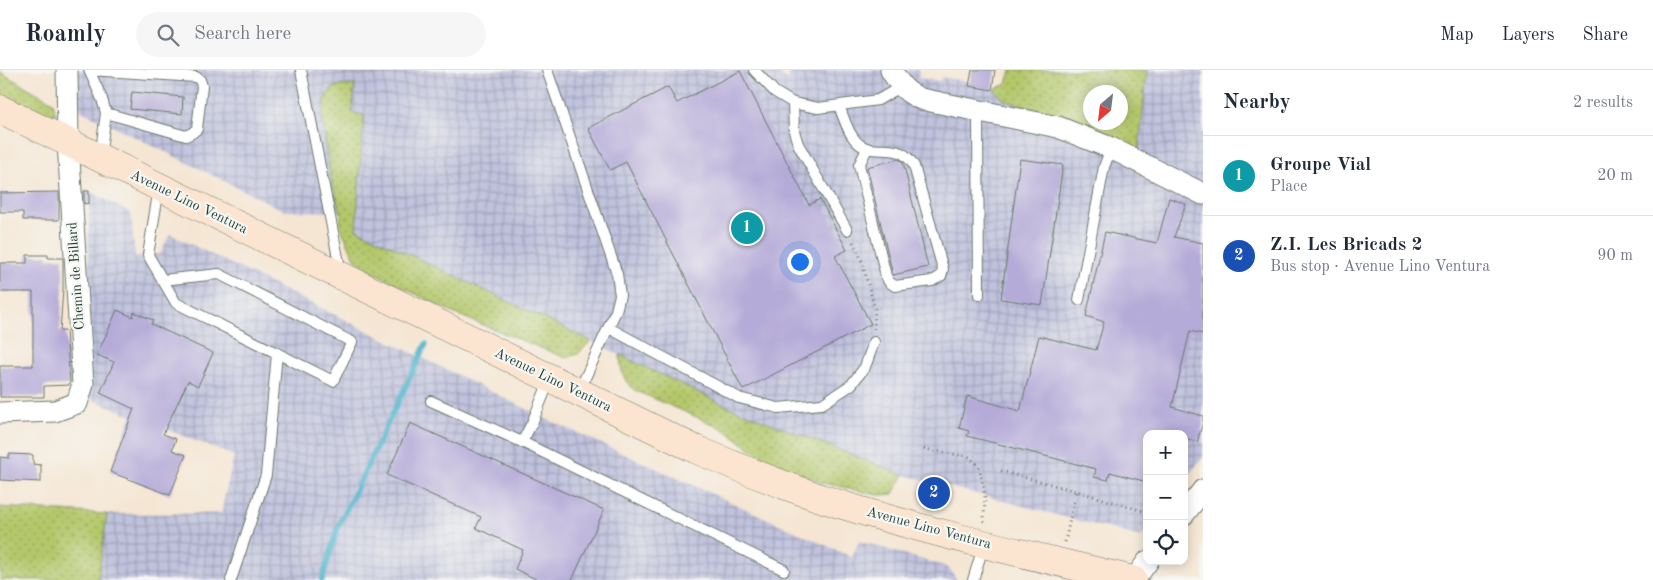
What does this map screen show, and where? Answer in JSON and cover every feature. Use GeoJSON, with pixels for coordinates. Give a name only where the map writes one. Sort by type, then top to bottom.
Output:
{"type":"FeatureCollection","features":[{"type":"Feature","properties":{"kind":"main road","name":"Avenue Lino Ventura"},"geometry":{"type":"LineString","coordinates":[[0,109],[695,449],[768,480],[836,503],[918,527],[1133,580]]}},
{"type":"Feature","properties":{"kind":"street","name":"Chemin de Billard"},"geometry":{"type":"LineString","coordinates":[[0,413],[55,411],[77,403],[83,384],[68,142],[67,70]]}},
{"type":"Feature","properties":{"kind":"street"},"geometry":{"type":"LineString","coordinates":[[897,78],[909,93],[921,99],[1058,127],[1111,148],[1203,194]]}},
{"type":"Feature","properties":{"kind":"street"},"geometry":{"type":"LineString","coordinates":[[1188,509],[1203,490]]}},
{"type":"Feature","properties":{"kind":"street"},"geometry":{"type":"LineString","coordinates":[[1133,580],[1145,565]]}},
{"type":"Feature","properties":{"kind":"lane"},"geometry":{"type":"LineString","coordinates":[[100,158],[106,113],[102,99],[88,70],[196,77],[200,80],[202,86],[197,129],[192,134],[186,136],[106,113]]}},
{"type":"Feature","properties":{"kind":"lane"},"geometry":{"type":"LineString","coordinates":[[301,70],[342,277]]}},
{"type":"Feature","properties":{"kind":"lane"},"geometry":{"type":"LineString","coordinates":[[547,70],[617,274],[620,295],[609,328],[578,392]]}},
{"type":"Feature","properties":{"kind":"lane"},"geometry":{"type":"LineString","coordinates":[[754,70],[775,92],[794,103],[818,108],[878,100],[897,78]]}},
{"type":"Feature","properties":{"kind":"lane"},"geometry":{"type":"LineString","coordinates":[[794,103],[794,131],[798,144],[847,230]]}},
{"type":"Feature","properties":{"kind":"lane"},"geometry":{"type":"LineString","coordinates":[[839,106],[857,143],[867,149],[899,151],[909,156],[914,166],[943,269],[941,276],[932,281],[895,286],[889,282],[886,276],[859,165],[867,149]]}},
{"type":"Feature","properties":{"kind":"lane"},"geometry":{"type":"LineString","coordinates":[[978,110],[980,295]]}},
{"type":"Feature","properties":{"kind":"lane"},"geometry":{"type":"LineString","coordinates":[[1079,300],[1104,167],[1111,148]]}},
{"type":"Feature","properties":{"kind":"lane"},"geometry":{"type":"LineString","coordinates":[[160,188],[148,255],[162,280],[176,303],[333,381],[352,342],[219,274],[162,280]]}},
{"type":"Feature","properties":{"kind":"lane"},"geometry":{"type":"LineString","coordinates":[[609,328],[739,398],[778,408],[822,404],[850,385],[865,367],[874,342]]}},
{"type":"Feature","properties":{"kind":"lane"},"geometry":{"type":"LineString","coordinates":[[231,580],[266,475],[277,353]]}},
{"type":"Feature","properties":{"kind":"lane"},"geometry":{"type":"LineString","coordinates":[[522,442],[551,378]]}},
{"type":"Feature","properties":{"kind":"lane"},"geometry":{"type":"LineString","coordinates":[[431,401],[522,442],[784,570]]}},
{"type":"Feature","properties":{"kind":"lane"},"geometry":{"type":"LineString","coordinates":[[973,580],[984,543]]}},
{"type":"Feature","properties":{"kind":"path"},"geometry":{"type":"LineString","coordinates":[[847,230],[861,259],[875,309],[874,342]]}},
{"type":"Feature","properties":{"kind":"path"},"geometry":{"type":"LineString","coordinates":[[924,449],[969,457],[979,466],[984,496],[984,543]]}},
{"type":"Feature","properties":{"kind":"path"},"geometry":{"type":"LineString","coordinates":[[1001,472],[1143,511]]}},
{"type":"Feature","properties":{"kind":"path"},"geometry":{"type":"LineString","coordinates":[[1061,562],[1076,491]]}},
{"type":"Feature","properties":{"kind":"shaded area"},"geometry":{"type":"Polygon","coordinates":[[[76,70],[775,70],[788,81],[790,70],[919,70],[918,78],[940,81],[941,77],[970,82],[969,86],[994,89],[1004,100],[1072,120],[1083,125],[1083,130],[1096,130],[1139,148],[1147,70],[1203,70],[1203,457],[1188,476],[1188,430],[1143,430],[1143,535],[1141,537],[904,475],[729,407],[352,227],[340,226],[341,212],[285,211],[80,110],[76,70]]]}},
{"type":"Feature","properties":{"kind":"shaded area"},"geometry":{"type":"Polygon","coordinates":[[[89,191],[131,213],[135,257],[160,254],[170,234],[549,420],[852,557],[859,541],[949,568],[957,580],[98,580],[107,514],[221,513],[234,456],[88,398],[89,191]]]}},
{"type":"Feature","properties":{"kind":"green space"},"geometry":{"type":"Polygon","coordinates":[[[1011,70],[1147,70],[1139,149],[1095,130],[1128,130],[1128,85],[1083,85],[1083,125],[1004,100],[994,89],[1007,84],[1011,70]]]}},
{"type":"Feature","properties":{"kind":"green space"},"geometry":{"type":"Polygon","coordinates":[[[0,72],[53,102],[56,115],[46,118],[0,95],[0,72]]]}},
{"type":"Feature","properties":{"kind":"green space"},"geometry":{"type":"Polygon","coordinates":[[[355,85],[352,113],[364,115],[356,229],[591,341],[578,354],[566,358],[453,313],[363,267],[355,259],[340,226],[341,212],[331,181],[322,117],[325,99],[331,89],[339,86],[355,85]]]}},
{"type":"Feature","properties":{"kind":"green space"},"geometry":{"type":"Polygon","coordinates":[[[620,355],[729,407],[904,475],[893,494],[878,495],[819,482],[763,458],[722,428],[634,390],[623,374],[620,355]]]}},
{"type":"Feature","properties":{"kind":"green space"},"geometry":{"type":"Polygon","coordinates":[[[0,507],[107,514],[98,580],[0,580],[0,507]]]}},
{"type":"Feature","properties":{"kind":"building"},"geometry":{"type":"Polygon","coordinates":[[[972,70],[995,70],[992,90],[969,86],[972,70]]]}},
{"type":"Feature","properties":{"kind":"building"},"geometry":{"type":"Polygon","coordinates":[[[740,71],[809,205],[820,199],[847,250],[835,256],[871,324],[743,390],[626,162],[610,170],[588,128],[668,87],[677,103],[740,71]]]}},
{"type":"Feature","properties":{"kind":"building"},"geometry":{"type":"Polygon","coordinates":[[[132,92],[183,97],[182,114],[130,109],[132,92]]]}},
{"type":"Feature","properties":{"kind":"building"},"geometry":{"type":"Polygon","coordinates":[[[898,159],[903,162],[928,267],[893,275],[867,167],[898,159]]]}},
{"type":"Feature","properties":{"kind":"building"},"geometry":{"type":"Polygon","coordinates":[[[1020,159],[1063,165],[1042,305],[1001,299],[1020,159]]]}},
{"type":"Feature","properties":{"kind":"building"},"geometry":{"type":"Polygon","coordinates":[[[84,191],[89,191],[89,203],[84,204],[84,191]]]}},
{"type":"Feature","properties":{"kind":"building"},"geometry":{"type":"Polygon","coordinates":[[[59,192],[59,220],[23,220],[23,212],[0,212],[0,193],[59,192]]]}},
{"type":"Feature","properties":{"kind":"building"},"geometry":{"type":"Polygon","coordinates":[[[1169,198],[1186,204],[1174,237],[1203,243],[1203,334],[1190,331],[1172,407],[1203,416],[1197,442],[1188,439],[1188,430],[1143,430],[1143,481],[1110,472],[1108,480],[1094,477],[1096,469],[967,436],[969,431],[959,428],[967,396],[1020,411],[1039,336],[1096,350],[1104,322],[1086,316],[1105,232],[1157,243],[1169,198]]]}},
{"type":"Feature","properties":{"kind":"building"},"geometry":{"type":"Polygon","coordinates":[[[27,255],[48,255],[48,258],[63,258],[60,331],[66,331],[70,382],[69,385],[44,386],[44,397],[0,397],[0,366],[33,366],[33,292],[0,292],[0,263],[27,263],[27,255]]]}},
{"type":"Feature","properties":{"kind":"building"},"geometry":{"type":"Polygon","coordinates":[[[117,310],[133,317],[134,312],[153,320],[151,324],[213,353],[198,386],[188,381],[163,434],[176,439],[172,450],[186,455],[170,495],[110,472],[134,409],[100,393],[114,362],[97,355],[117,310]]]}},
{"type":"Feature","properties":{"kind":"building"},"geometry":{"type":"Polygon","coordinates":[[[410,423],[604,510],[572,580],[538,580],[515,569],[523,550],[476,528],[481,517],[387,475],[410,423]]]}},
{"type":"Feature","properties":{"kind":"building"},"geometry":{"type":"Polygon","coordinates":[[[9,454],[33,455],[33,464],[41,465],[41,482],[0,480],[0,457],[9,458],[9,454]]]}},
{"type":"Feature","properties":{"kind":"waterway"},"geometry":{"type":"LineString","coordinates":[[322,580],[338,527],[426,344]]}},
{"type":"Feature","properties":{"kind":"place","name":"Groupe Vial"},"geometry":{"type":"Point","coordinates":[747,228]}},
{"type":"Feature","properties":{"kind":"place","name":"Z.I. Les Bricads 2"},"geometry":{"type":"Point","coordinates":[934,493]}}]}
